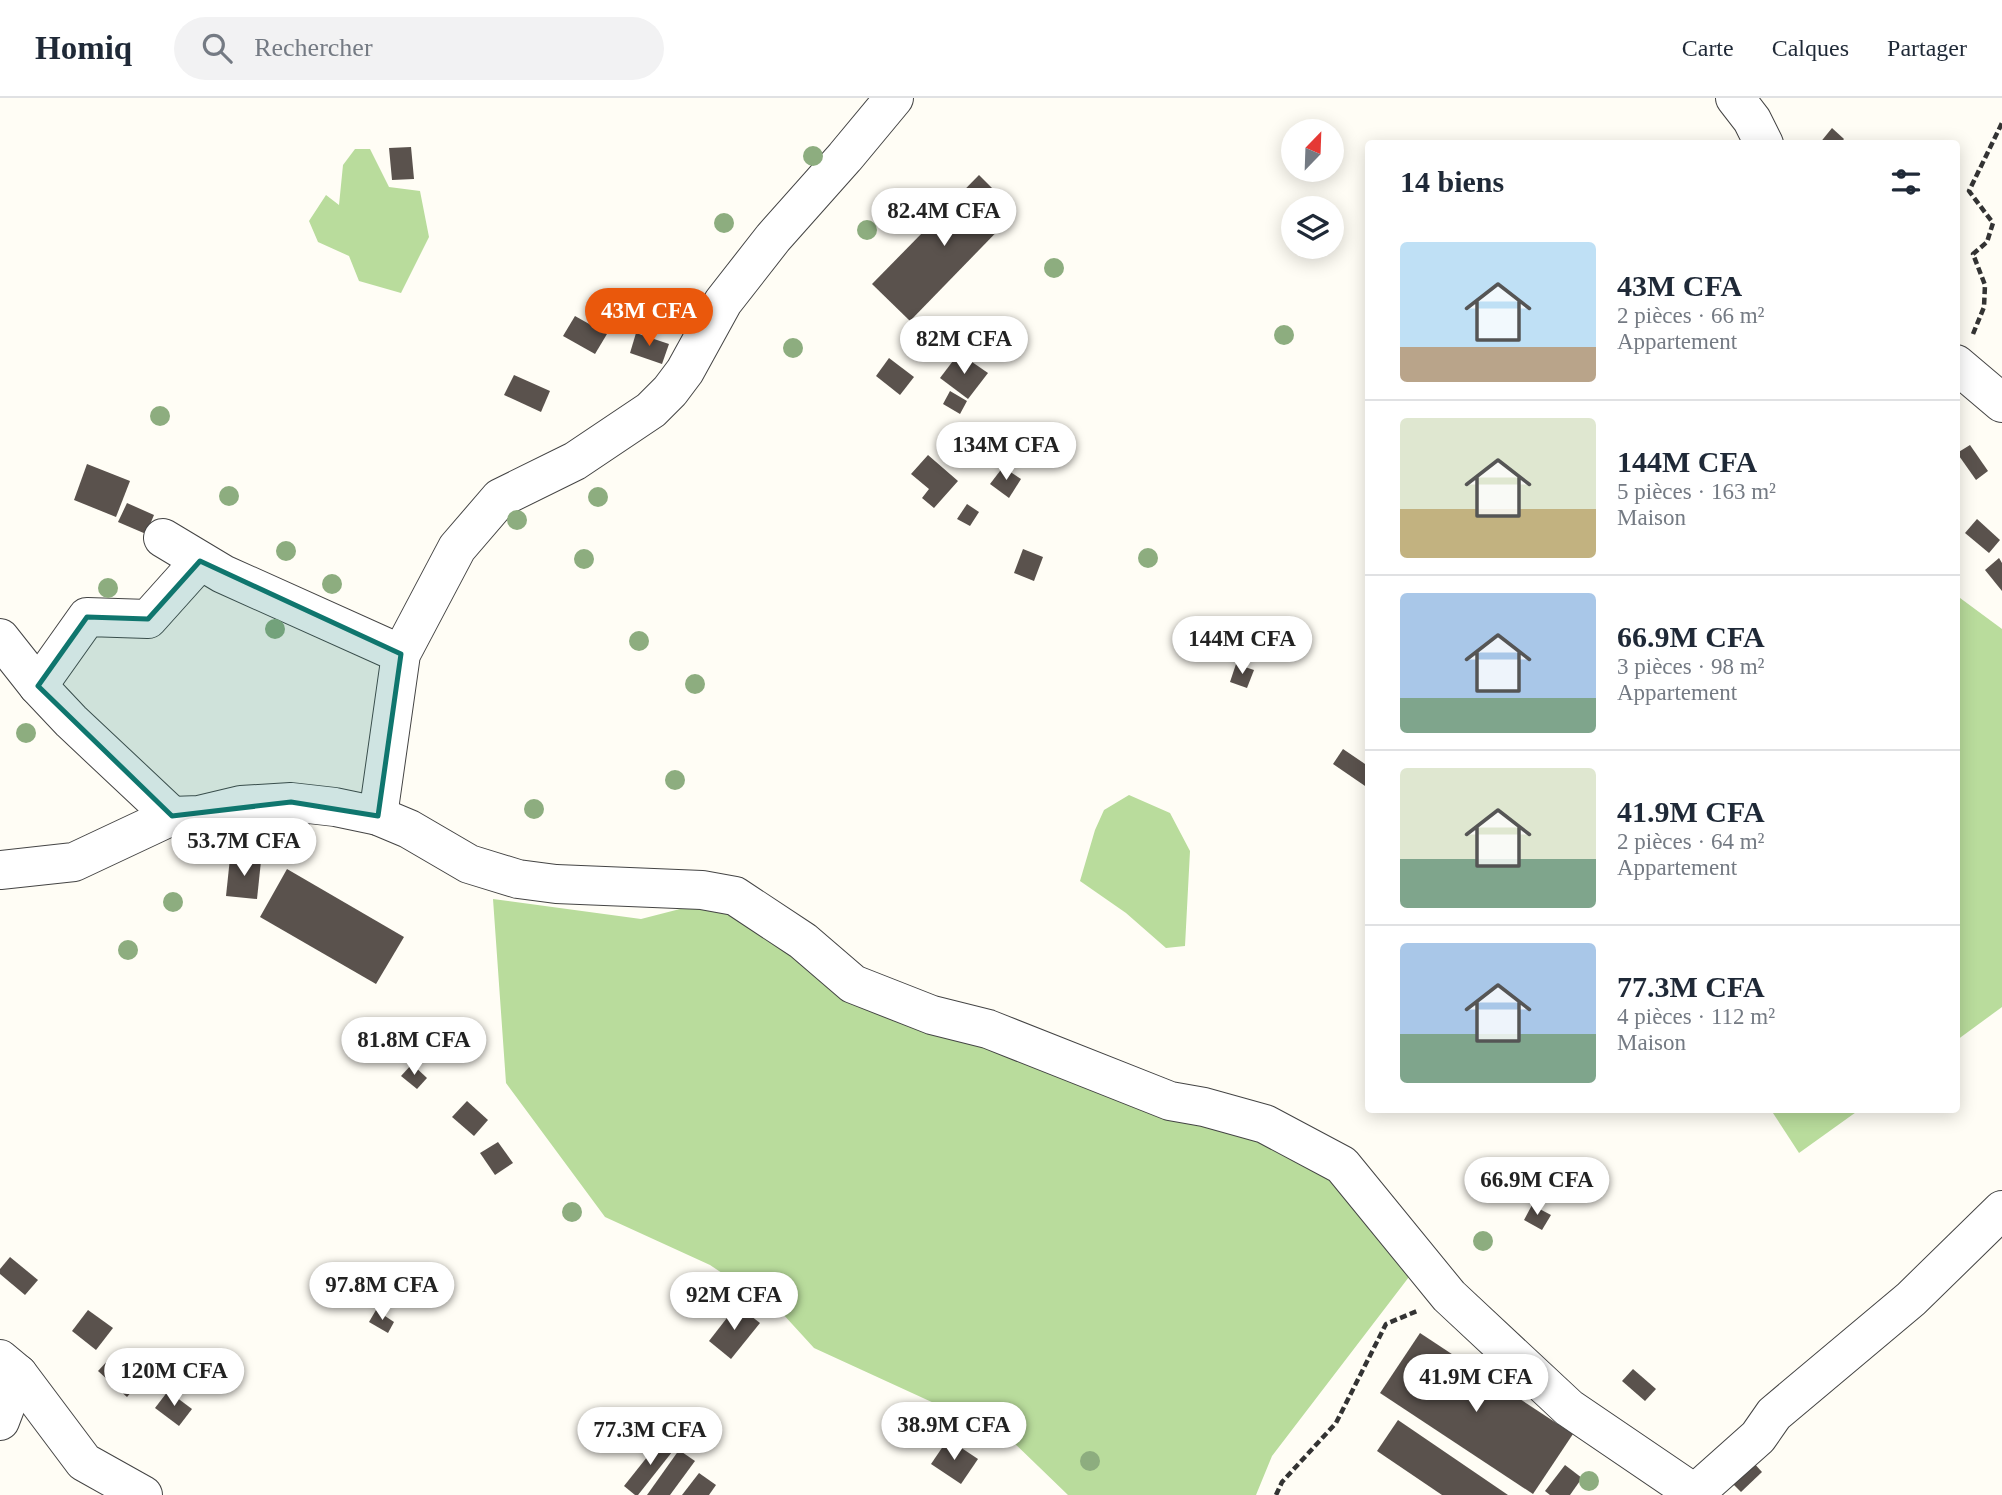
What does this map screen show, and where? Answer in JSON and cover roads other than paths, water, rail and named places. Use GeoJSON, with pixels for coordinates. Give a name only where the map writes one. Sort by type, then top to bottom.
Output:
{"type":"FeatureCollection","features":[{"type":"Feature","properties":{"kind":"street"},"geometry":{"type":"LineString","coordinates":[[378,816],[401,654],[457,548],[500,498],[575,461],[651,410],[670,391],[685,371],[723,302],[739,281],[894,98]]}},
{"type":"Feature","properties":{"kind":"street"},"geometry":{"type":"LineString","coordinates":[[1735,98],[1752,120],[1762,140]]}},
{"type":"Feature","properties":{"kind":"street"},"geometry":{"type":"LineString","coordinates":[[1961,353],[2002,403]]}},
{"type":"Feature","properties":{"kind":"street"},"geometry":{"type":"LineString","coordinates":[[163,538],[223,574],[401,654]]}},
{"type":"Feature","properties":{"kind":"street"},"geometry":{"type":"LineString","coordinates":[[38,686],[87,617],[148,619],[200,561]]}},
{"type":"Feature","properties":{"kind":"street"},"geometry":{"type":"LineString","coordinates":[[0,638],[38,686],[71,721],[172,816]]}},
{"type":"Feature","properties":{"kind":"street"},"geometry":{"type":"LineString","coordinates":[[0,870],[74,862],[172,816],[199,815],[241,805],[290,802],[335,807],[378,816],[409,829],[469,864],[518,879],[556,884],[702,890],[735,896],[803,942],[853,984],[932,1015],[988,1029],[1170,1101],[1204,1107],[1265,1124],[1342,1166],[1449,1296],[1569,1408],[1695,1494],[1758,1437],[1774,1414],[1911,1298],[2002,1210]]}},
{"type":"Feature","properties":{"kind":"street"},"geometry":{"type":"LineString","coordinates":[[0,1421],[9,1366]]}},
{"type":"Feature","properties":{"kind":"street"},"geometry":{"type":"LineString","coordinates":[[9,1366],[84,1462],[143,1495]]}}]}
